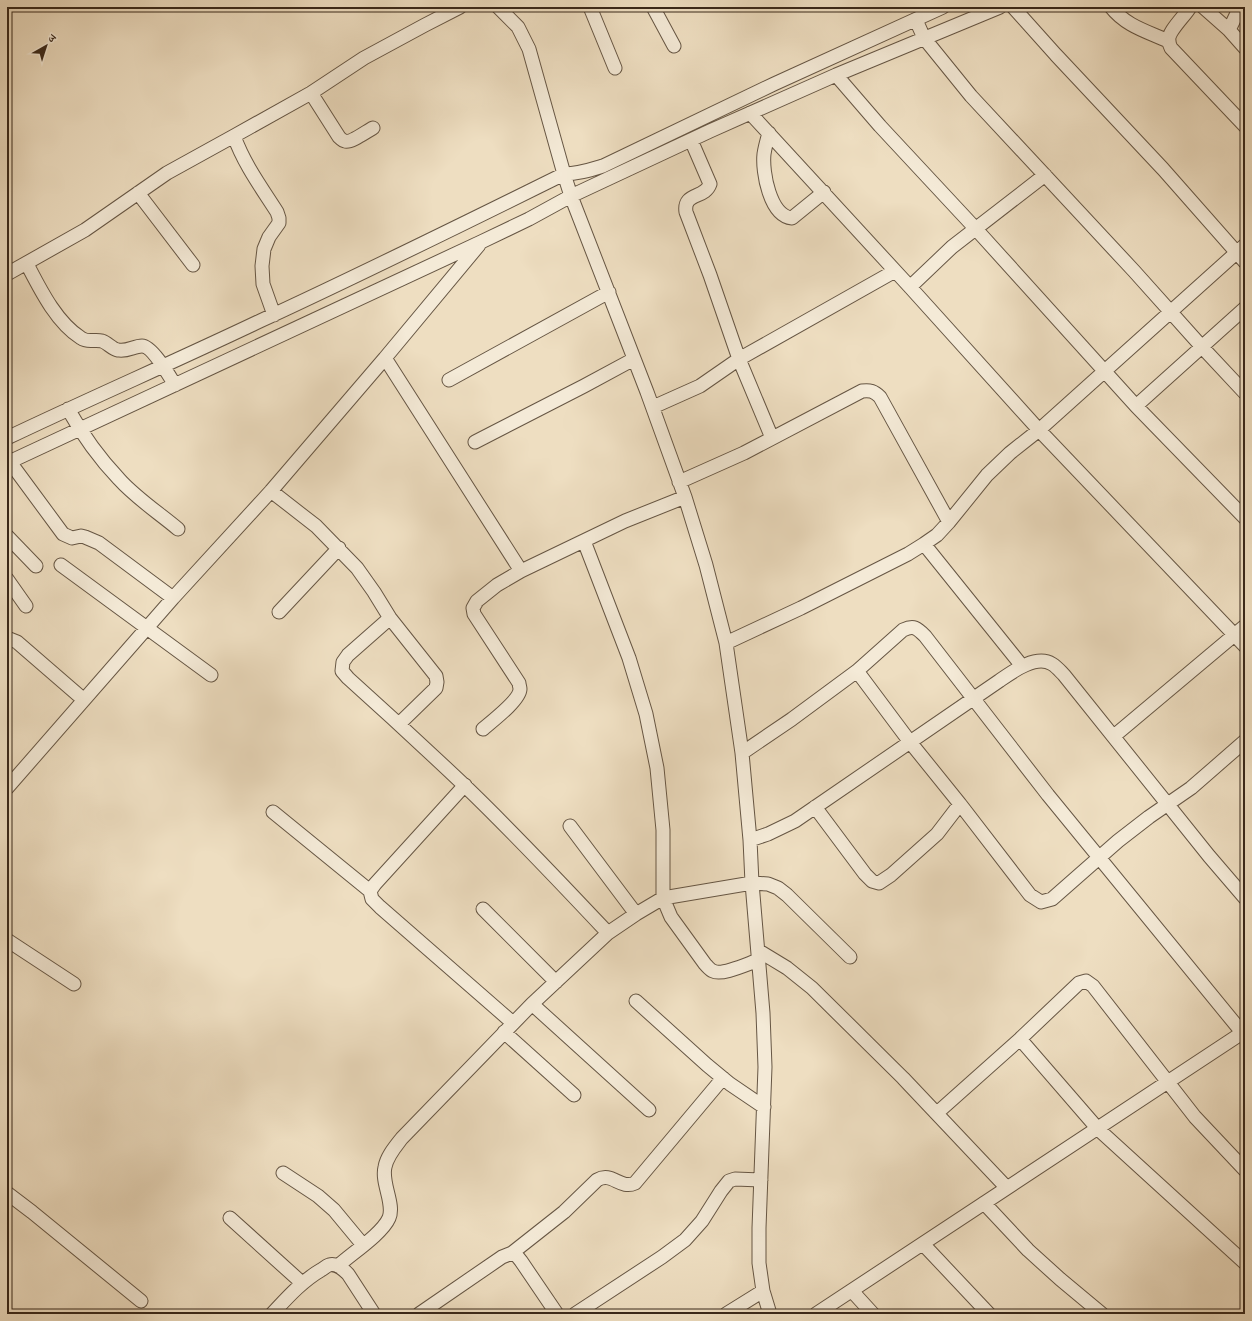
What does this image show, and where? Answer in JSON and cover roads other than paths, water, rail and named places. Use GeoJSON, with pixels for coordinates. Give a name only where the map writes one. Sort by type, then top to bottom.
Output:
{"type":"FeatureCollection","features":[{"type":"Feature","properties":{"kind":"street"},"geometry":{"type":"LineString","coordinates":[[7,274],[85,230],[167,172],[311,93],[364,58],[460,7]]}},
{"type":"Feature","properties":{"kind":"street"},"geometry":{"type":"LineString","coordinates":[[498,7],[518,27],[529,49],[571,196],[653,408],[685,497],[706,565],[726,643],[742,753],[763,1013],[765,1067],[759,1235],[763,1291],[770,1314]]}},
{"type":"Feature","properties":{"kind":"street"},"geometry":{"type":"LineString","coordinates":[[590,7],[615,68]]}},
{"type":"Feature","properties":{"kind":"street"},"geometry":{"type":"LineString","coordinates":[[653,7],[674,46]]}},
{"type":"Feature","properties":{"kind":"street"},"geometry":{"type":"LineString","coordinates":[[7,438],[68,408],[274,315],[409,251],[564,174],[588,171],[604,166],[774,84],[943,7]]}},
{"type":"Feature","properties":{"kind":"street"},"geometry":{"type":"LineString","coordinates":[[173,598],[100,543],[85,536],[72,538],[63,534],[8,461],[481,242],[529,219],[571,196],[691,140],[836,74],[1000,7]]}},
{"type":"Feature","properties":{"kind":"street"},"geometry":{"type":"LineString","coordinates":[[726,643],[801,608],[908,554],[937,535],[950,522],[987,475],[1010,453],[1039,430],[1170,311],[1242,253],[1056,55],[1013,7]]}},
{"type":"Feature","properties":{"kind":"street"},"geometry":{"type":"LineString","coordinates":[[1111,7],[1128,23],[1168,41]]}},
{"type":"Feature","properties":{"kind":"street"},"geometry":{"type":"LineString","coordinates":[[1190,7],[1170,34],[1168,41],[1171,48],[1245,126]]}},
{"type":"Feature","properties":{"kind":"street"},"geometry":{"type":"LineString","coordinates":[[1203,7],[1229,30],[1245,48]]}},
{"type":"Feature","properties":{"kind":"street"},"geometry":{"type":"LineString","coordinates":[[1229,30],[1240,7]]}},
{"type":"Feature","properties":{"kind":"street"},"geometry":{"type":"LineString","coordinates":[[916,20],[924,38],[971,96],[1245,393]]}},
{"type":"Feature","properties":{"kind":"street"},"geometry":{"type":"LineString","coordinates":[[836,74],[880,126],[975,228],[1103,371],[1245,518]]}},
{"type":"Feature","properties":{"kind":"street"},"geometry":{"type":"LineString","coordinates":[[311,93],[343,141],[351,141],[373,128]]}},
{"type":"Feature","properties":{"kind":"street"},"geometry":{"type":"LineString","coordinates":[[750,113],[824,192],[1039,430],[1245,646]]}},
{"type":"Feature","properties":{"kind":"street"},"geometry":{"type":"LineString","coordinates":[[769,133],[764,154],[764,171],[767,187],[781,214],[786,218],[792,218],[824,192]]}},
{"type":"Feature","properties":{"kind":"street"},"geometry":{"type":"LineString","coordinates":[[234,136],[247,165],[280,218],[279,223],[269,237],[264,249],[262,266],[263,284],[274,315]]}},
{"type":"Feature","properties":{"kind":"street"},"geometry":{"type":"LineString","coordinates":[[691,140],[710,184],[706,191],[691,198],[687,202],[685,206],[686,212],[710,275],[739,359],[772,438]]}},
{"type":"Feature","properties":{"kind":"street"},"geometry":{"type":"LineString","coordinates":[[910,287],[952,247],[1045,175]]}},
{"type":"Feature","properties":{"kind":"street"},"geometry":{"type":"LineString","coordinates":[[138,193],[192,265]]}},
{"type":"Feature","properties":{"kind":"street"},"geometry":{"type":"LineString","coordinates":[[7,788],[146,628],[271,491],[385,358],[481,242]]}},
{"type":"Feature","properties":{"kind":"street"},"geometry":{"type":"LineString","coordinates":[[409,251],[419,270]]}},
{"type":"Feature","properties":{"kind":"street"},"geometry":{"type":"LineString","coordinates":[[27,264],[42,292],[57,315],[73,332],[86,341],[103,342],[118,350],[124,351],[142,346],[146,347],[163,366],[175,385]]}},
{"type":"Feature","properties":{"kind":"street"},"geometry":{"type":"LineString","coordinates":[[653,408],[700,386],[739,359],[895,271]]}},
{"type":"Feature","properties":{"kind":"street"},"geometry":{"type":"LineString","coordinates":[[449,380],[609,292]]}},
{"type":"Feature","properties":{"kind":"street"},"geometry":{"type":"LineString","coordinates":[[1136,406],[1245,308]]}},
{"type":"Feature","properties":{"kind":"street"},"geometry":{"type":"LineString","coordinates":[[261,321],[270,340]]}},
{"type":"Feature","properties":{"kind":"street"},"geometry":{"type":"LineString","coordinates":[[385,358],[521,571]]}},
{"type":"Feature","properties":{"kind":"street"},"geometry":{"type":"LineString","coordinates":[[475,442],[578,390],[634,359]]}},
{"type":"Feature","properties":{"kind":"street"},"geometry":{"type":"LineString","coordinates":[[126,383],[137,402]]}},
{"type":"Feature","properties":{"kind":"street"},"geometry":{"type":"LineString","coordinates":[[679,482],[744,453],[862,391],[869,390],[875,392],[885,405],[950,522]]}},
{"type":"Feature","properties":{"kind":"street"},"geometry":{"type":"LineString","coordinates":[[68,408],[79,428],[97,454],[119,480],[178,529]]}},
{"type":"Feature","properties":{"kind":"street"},"geometry":{"type":"LineString","coordinates":[[271,491],[316,526],[357,568],[390,618],[436,676],[436,688],[399,724]]}},
{"type":"Feature","properties":{"kind":"street"},"geometry":{"type":"LineString","coordinates":[[483,729],[513,702],[521,690],[519,683],[474,614],[473,608],[477,601],[498,585],[521,571],[625,521],[685,497]]}},
{"type":"Feature","properties":{"kind":"street"},"geometry":{"type":"LineString","coordinates":[[7,536],[36,566]]}},
{"type":"Feature","properties":{"kind":"street"},"geometry":{"type":"LineString","coordinates":[[584,541],[629,658],[646,714],[657,768],[663,830],[663,898],[672,917],[705,964],[712,971],[718,973],[728,971],[759,955]]}},
{"type":"Feature","properties":{"kind":"street"},"geometry":{"type":"LineString","coordinates":[[924,544],[1022,666]]}},
{"type":"Feature","properties":{"kind":"street"},"geometry":{"type":"LineString","coordinates":[[279,612],[339,548]]}},
{"type":"Feature","properties":{"kind":"street"},"geometry":{"type":"LineString","coordinates":[[61,565],[211,675]]}},
{"type":"Feature","properties":{"kind":"street"},"geometry":{"type":"LineString","coordinates":[[7,579],[26,606]]}},
{"type":"Feature","properties":{"kind":"street"},"geometry":{"type":"LineString","coordinates":[[390,618],[348,655],[343,662],[342,671],[465,785],[608,933]]}},
{"type":"Feature","properties":{"kind":"street"},"geometry":{"type":"LineString","coordinates":[[1114,736],[1245,626]]}},
{"type":"Feature","properties":{"kind":"street"},"geometry":{"type":"LineString","coordinates":[[742,753],[792,719],[857,671],[903,630],[909,628],[919,630],[1001,736],[1244,1034],[1168,1082],[816,1314]]}},
{"type":"Feature","properties":{"kind":"street"},"geometry":{"type":"LineString","coordinates":[[7,638],[17,642],[84,700]]}},
{"type":"Feature","properties":{"kind":"street"},"geometry":{"type":"LineString","coordinates":[[750,840],[768,834],[796,821],[973,698],[1022,666],[1040,661],[1051,663],[1064,675],[1169,804],[1209,856],[1245,898]]}},
{"type":"Feature","properties":{"kind":"street"},"geometry":{"type":"LineString","coordinates":[[857,671],[910,742],[1030,895],[1041,902],[1052,899],[1099,857],[1149,817],[1191,788],[1245,741]]}},
{"type":"Feature","properties":{"kind":"street"},"geometry":{"type":"LineString","coordinates":[[370,892],[374,884],[465,785]]}},
{"type":"Feature","properties":{"kind":"street"},"geometry":{"type":"LineString","coordinates":[[816,807],[865,874],[872,881],[879,883],[891,875],[937,834],[960,804]]}},
{"type":"Feature","properties":{"kind":"street"},"geometry":{"type":"LineString","coordinates":[[273,812],[370,892],[372,899],[380,907],[509,1027],[574,1095]]}},
{"type":"Feature","properties":{"kind":"street"},"geometry":{"type":"LineString","coordinates":[[570,826],[636,914]]}},
{"type":"Feature","properties":{"kind":"street"},"geometry":{"type":"LineString","coordinates":[[338,1266],[383,1228],[390,1217],[390,1206],[385,1185],[384,1168],[389,1155],[402,1138],[532,1004],[608,933],[636,914],[663,898],[752,883],[768,884],[778,888],[786,895],[850,957]]}},
{"type":"Feature","properties":{"kind":"street"},"geometry":{"type":"LineString","coordinates":[[483,909],[556,982]]}},
{"type":"Feature","properties":{"kind":"street"},"geometry":{"type":"LineString","coordinates":[[7,940],[74,984]]}},
{"type":"Feature","properties":{"kind":"street"},"geometry":{"type":"LineString","coordinates":[[759,955],[787,968],[812,988],[937,1113],[1007,1188]]}},
{"type":"Feature","properties":{"kind":"street"},"geometry":{"type":"LineString","coordinates":[[937,1113],[1020,1039],[1079,983],[1086,981],[1093,986],[1194,1117],[1245,1170]]}},
{"type":"Feature","properties":{"kind":"street"},"geometry":{"type":"LineString","coordinates":[[636,1001],[723,1078],[764,1107]]}},
{"type":"Feature","properties":{"kind":"street"},"geometry":{"type":"LineString","coordinates":[[532,1004],[649,1110]]}},
{"type":"Feature","properties":{"kind":"street"},"geometry":{"type":"LineString","coordinates":[[1020,1039],[1098,1129],[1245,1263]]}},
{"type":"Feature","properties":{"kind":"street"},"geometry":{"type":"LineString","coordinates":[[419,1314],[502,1257],[512,1253],[564,1212],[602,1176],[630,1186],[635,1183],[723,1078]]}},
{"type":"Feature","properties":{"kind":"street"},"geometry":{"type":"LineString","coordinates":[[283,1173],[318,1196],[334,1210],[363,1245]]}},
{"type":"Feature","properties":{"kind":"street"},"geometry":{"type":"LineString","coordinates":[[575,1314],[662,1257],[685,1240],[702,1221],[729,1181],[735,1179],[761,1180]]}},
{"type":"Feature","properties":{"kind":"street"},"geometry":{"type":"LineString","coordinates":[[7,1193],[141,1301]]}},
{"type":"Feature","properties":{"kind":"street"},"geometry":{"type":"LineString","coordinates":[[984,1203],[1028,1250],[1102,1314]]}},
{"type":"Feature","properties":{"kind":"street"},"geometry":{"type":"LineString","coordinates":[[230,1218],[302,1283]]}},
{"type":"Feature","properties":{"kind":"street"},"geometry":{"type":"LineString","coordinates":[[923,1244],[989,1314]]}},
{"type":"Feature","properties":{"kind":"street"},"geometry":{"type":"LineString","coordinates":[[512,1253],[521,1261],[557,1314]]}},
{"type":"Feature","properties":{"kind":"street"},"geometry":{"type":"LineString","coordinates":[[272,1314],[302,1283],[330,1265],[338,1266],[348,1274],[374,1314]]}},
{"type":"Feature","properties":{"kind":"street"},"geometry":{"type":"LineString","coordinates":[[726,1314],[763,1291]]}},
{"type":"Feature","properties":{"kind":"street"},"geometry":{"type":"LineString","coordinates":[[852,1291],[873,1314]]}}]}
